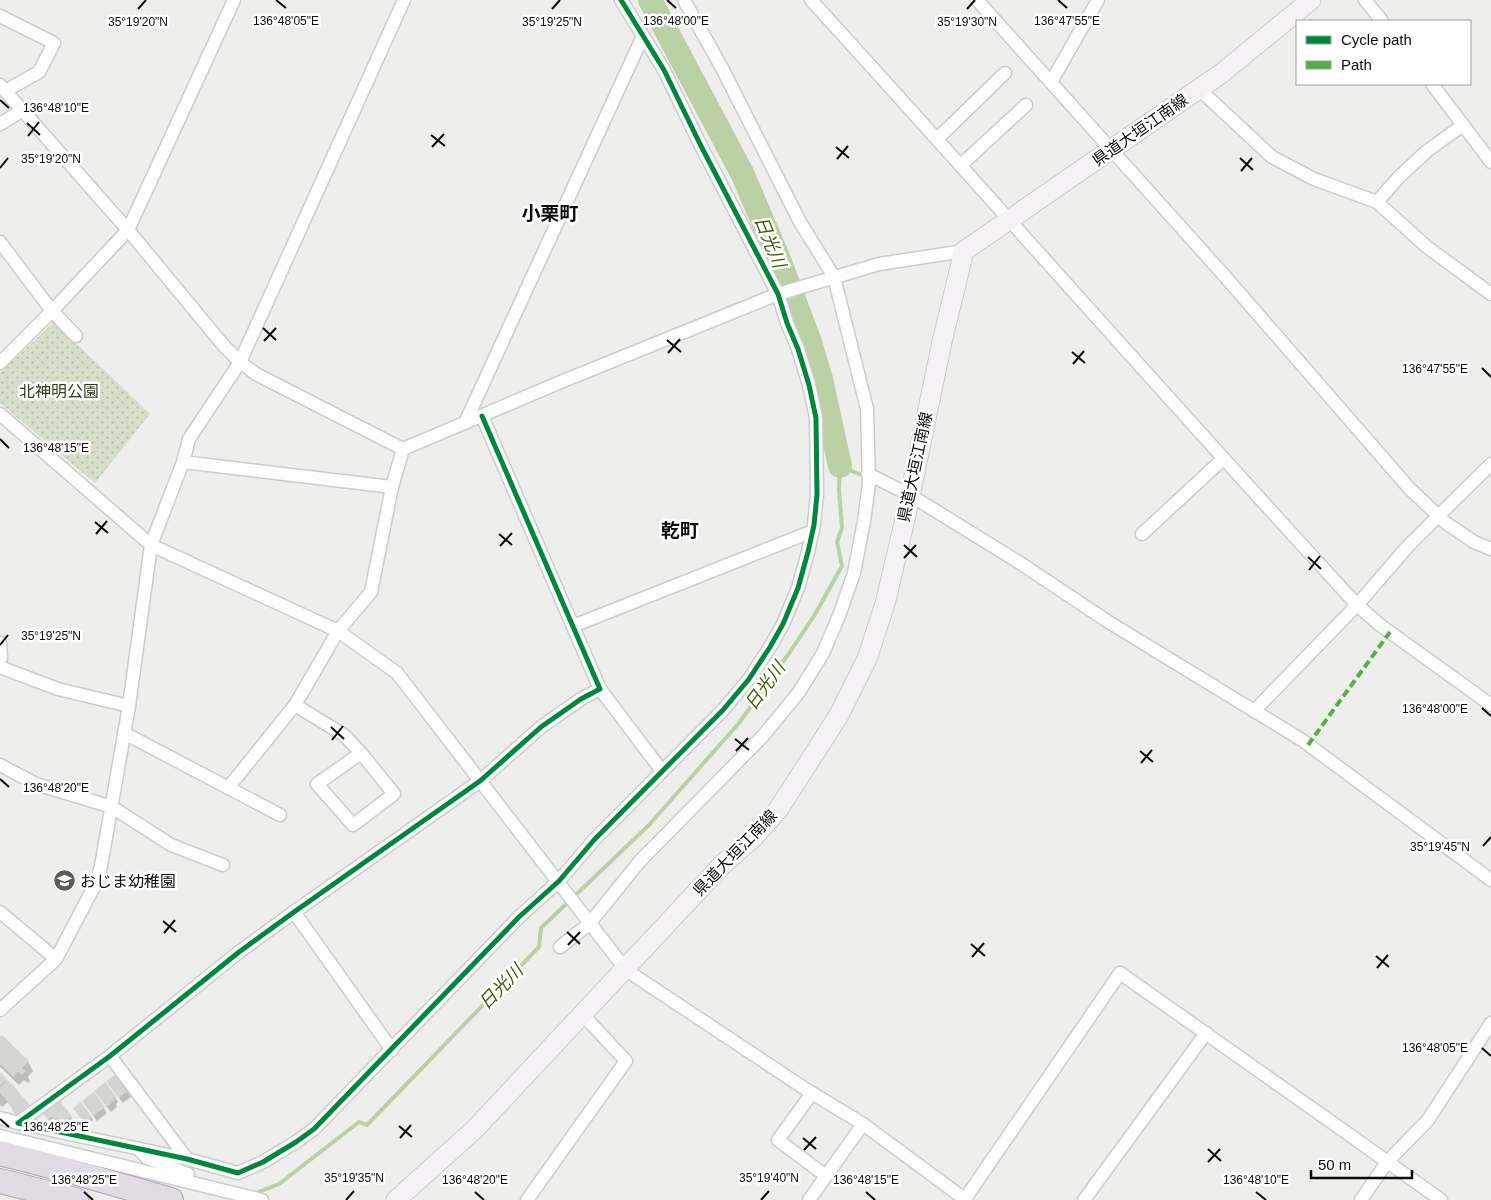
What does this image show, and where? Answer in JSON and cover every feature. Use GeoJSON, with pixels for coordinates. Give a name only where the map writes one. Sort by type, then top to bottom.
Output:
{"type":"FeatureCollection","features":[{"type":"Feature","properties":{"kind":"highway"},"geometry":{"type":"LineString","coordinates":[[0,1152],[171,1200]]}},
{"type":"Feature","properties":{"kind":"highway"},"geometry":{"type":"LineString","coordinates":[[0,1181],[76,1200]]}},
{"type":"Feature","properties":{"kind":"main road","name":"県道大垣江南線"},"geometry":{"type":"LineString","coordinates":[[396,1200],[475,1130],[722,865],[754,837],[778,810],[840,715],[867,658],[885,604],[942,342],[964,251],[1199,89],[1269,36],[1311,0]]}},
{"type":"Feature","properties":{"kind":"street"},"geometry":{"type":"LineString","coordinates":[[0,363],[128,230],[234,0]]}},
{"type":"Feature","properties":{"kind":"street"},"geometry":{"type":"LineString","coordinates":[[0,1010],[56,959],[96,883],[112,807],[129,706],[151,545],[183,462],[189,439],[240,362],[404,0]]}},
{"type":"Feature","properties":{"kind":"street"},"geometry":{"type":"LineString","coordinates":[[0,1118],[186,1159],[238,1173],[263,1162],[296,1142],[314,1129],[519,917],[560,882],[594,840],[728,704],[749,679],[783,624],[798,588],[813,531],[817,495],[816,418],[809,385],[780,293],[700,144],[664,70],[621,0]]}},
{"type":"Feature","properties":{"kind":"street"},"geometry":{"type":"LineString","coordinates":[[560,946],[588,922],[640,861],[764,736],[799,692],[823,653],[839,616],[854,573],[864,522],[868,474],[866,409],[831,278],[800,222],[723,70],[684,0]]}},
{"type":"Feature","properties":{"kind":"street"},"geometry":{"type":"LineString","coordinates":[[811,0],[1223,459],[1357,605],[1380,625],[1491,705]]}},
{"type":"Feature","properties":{"kind":"street"},"geometry":{"type":"LineString","coordinates":[[976,0],[1235,288],[1409,488],[1439,517],[1474,542],[1491,549]]}},
{"type":"Feature","properties":{"kind":"street"},"geometry":{"type":"LineString","coordinates":[[1051,82],[1098,0]]}},
{"type":"Feature","properties":{"kind":"street"},"geometry":{"type":"LineString","coordinates":[[1365,0],[1381,20]]}},
{"type":"Feature","properties":{"kind":"street"},"geometry":{"type":"LineString","coordinates":[[0,16],[54,43],[39,72],[3,88],[128,230],[224,346],[240,362],[256,374],[403,449],[780,293],[879,264],[964,251]]}},
{"type":"Feature","properties":{"kind":"street"},"geometry":{"type":"LineString","coordinates":[[465,423],[643,36]]}},
{"type":"Feature","properties":{"kind":"street"},"geometry":{"type":"LineString","coordinates":[[937,139],[1006,73]]}},
{"type":"Feature","properties":{"kind":"street"},"geometry":{"type":"LineString","coordinates":[[1433,85],[1491,162]]}},
{"type":"Feature","properties":{"kind":"street"},"geometry":{"type":"LineString","coordinates":[[1199,89],[1272,157],[1314,179],[1377,202],[1427,247],[1491,294]]}},
{"type":"Feature","properties":{"kind":"street"},"geometry":{"type":"LineString","coordinates":[[961,165],[1026,105]]}},
{"type":"Feature","properties":{"kind":"street"},"geometry":{"type":"LineString","coordinates":[[0,124],[23,110]]}},
{"type":"Feature","properties":{"kind":"street"},"geometry":{"type":"LineString","coordinates":[[1377,202],[1399,177],[1427,151],[1463,125]]}},
{"type":"Feature","properties":{"kind":"street"},"geometry":{"type":"LineString","coordinates":[[0,242],[52,311],[76,336]]}},
{"type":"Feature","properties":{"kind":"street"},"geometry":{"type":"LineString","coordinates":[[0,414],[151,545],[338,631],[397,673],[626,970],[812,1094],[863,1124],[965,1200],[1120,973],[1440,1200]]}},
{"type":"Feature","properties":{"kind":"street"},"geometry":{"type":"LineString","coordinates":[[482,416],[600,689],[662,771]]}},
{"type":"Feature","properties":{"kind":"street"},"geometry":{"type":"LineString","coordinates":[[228,788],[295,706],[338,631],[371,592],[392,488],[403,449]]}},
{"type":"Feature","properties":{"kind":"street"},"geometry":{"type":"LineString","coordinates":[[1142,534],[1223,459]]}},
{"type":"Feature","properties":{"kind":"street"},"geometry":{"type":"LineString","coordinates":[[183,462],[392,488]]}},
{"type":"Feature","properties":{"kind":"street"},"geometry":{"type":"LineString","coordinates":[[1254,711],[1357,605],[1409,545],[1491,464]]}},
{"type":"Feature","properties":{"kind":"street"},"geometry":{"type":"LineString","coordinates":[[868,474],[910,495],[1020,563],[1107,621],[1302,740],[1491,880]]}},
{"type":"Feature","properties":{"kind":"street"},"geometry":{"type":"LineString","coordinates":[[573,626],[813,531]]}},
{"type":"Feature","properties":{"kind":"street"},"geometry":{"type":"LineString","coordinates":[[0,643],[0,659]]}},
{"type":"Feature","properties":{"kind":"street"},"geometry":{"type":"LineString","coordinates":[[0,667],[58,689],[129,706]]}},
{"type":"Feature","properties":{"kind":"street"},"geometry":{"type":"LineString","coordinates":[[18,1123],[110,1056],[239,952],[480,781],[541,727],[581,699],[600,689]]}},
{"type":"Feature","properties":{"kind":"street"},"geometry":{"type":"LineString","coordinates":[[295,706],[344,736],[361,753],[394,794],[353,825],[317,784],[361,753]]}},
{"type":"Feature","properties":{"kind":"street"},"geometry":{"type":"LineString","coordinates":[[124,733],[280,815]]}},
{"type":"Feature","properties":{"kind":"street"},"geometry":{"type":"LineString","coordinates":[[0,765],[36,784],[112,807],[170,844],[223,865]]}},
{"type":"Feature","properties":{"kind":"street"},"geometry":{"type":"LineString","coordinates":[[0,912],[56,959]]}},
{"type":"Feature","properties":{"kind":"street"},"geometry":{"type":"LineString","coordinates":[[294,912],[392,1050]]}},
{"type":"Feature","properties":{"kind":"street"},"geometry":{"type":"LineString","coordinates":[[527,1200],[626,1062],[583,1015]]}},
{"type":"Feature","properties":{"kind":"street"},"geometry":{"type":"LineString","coordinates":[[1362,1200],[1386,1162],[1428,1120],[1491,1023]]}},
{"type":"Feature","properties":{"kind":"street"},"geometry":{"type":"LineString","coordinates":[[1084,1200],[1206,1034]]}},
{"type":"Feature","properties":{"kind":"street"},"geometry":{"type":"LineString","coordinates":[[110,1056],[186,1159]]}},
{"type":"Feature","properties":{"kind":"street"},"geometry":{"type":"LineString","coordinates":[[812,1094],[778,1140],[826,1176]]}},
{"type":"Feature","properties":{"kind":"street"},"geometry":{"type":"LineString","coordinates":[[809,1200],[863,1124]]}},
{"type":"Feature","properties":{"kind":"street"},"geometry":{"type":"LineString","coordinates":[[0,1136],[262,1200]]}},
{"type":"Feature","properties":{"kind":"street"},"geometry":{"type":"LineString","coordinates":[[136,1148],[147,1158],[224,1190]]}},
{"type":"Feature","properties":{"kind":"green space","name":"北神明公園"},"geometry":{"type":"Polygon","coordinates":[[[54,322],[150,414],[95,483],[0,403],[0,373],[54,322]]]}},
{"type":"Feature","properties":{"kind":"building"},"geometry":{"type":"Polygon","coordinates":[[[2,1035],[29,1061],[22,1068],[26,1071],[22,1075],[18,1072],[14,1077],[0,1064],[0,1036],[2,1035]]]}},
{"type":"Feature","properties":{"kind":"building"},"geometry":{"type":"Polygon","coordinates":[[[0,1072],[7,1080],[0,1086],[0,1072]]]}},
{"type":"Feature","properties":{"kind":"building"},"geometry":{"type":"Polygon","coordinates":[[[116,1074],[129,1090],[119,1098],[106,1081],[116,1074]]]}},
{"type":"Feature","properties":{"kind":"building"},"geometry":{"type":"Polygon","coordinates":[[[8,1080],[32,1107],[23,1115],[21,1112],[17,1116],[12,1110],[13,1108],[0,1093],[0,1087],[8,1080]]]}},
{"type":"Feature","properties":{"kind":"building"},"geometry":{"type":"Polygon","coordinates":[[[105,1082],[116,1096],[113,1098],[115,1100],[107,1107],[94,1091],[105,1082]]]}},
{"type":"Feature","properties":{"kind":"building"},"geometry":{"type":"Polygon","coordinates":[[[94,1092],[105,1107],[93,1116],[82,1101],[94,1092]]]}},
{"type":"Feature","properties":{"kind":"building"},"geometry":{"type":"Polygon","coordinates":[[[59,1100],[72,1116],[61,1124],[57,1118],[54,1121],[51,1117],[48,1120],[42,1113],[59,1100]]]}},
{"type":"Feature","properties":{"kind":"building"},"geometry":{"type":"Polygon","coordinates":[[[81,1102],[92,1117],[84,1123],[73,1108],[81,1102]]]}},
{"type":"Feature","properties":{"kind":"waterway","name":"日光川"},"geometry":{"type":"LineString","coordinates":[[650,0],[742,173],[778,257],[810,342],[821,379],[840,466]]}},
{"type":"Feature","properties":{"kind":"waterway","name":"日光川"},"geometry":{"type":"LineString","coordinates":[[254,1194],[279,1184],[359,1122],[367,1125],[539,947],[541,928],[649,825],[739,723],[814,616],[842,566],[837,542],[842,528],[839,490],[840,466],[866,477]]}},
{"type":"Feature","properties":{"kind":"marked path"},"geometry":{"type":"LineString","coordinates":[[1308,745],[1390,632]]}},
{"type":"Feature","properties":{"kind":"cycle path"},"geometry":{"type":"LineString","coordinates":[[482,416],[600,689],[581,699],[541,727],[480,781],[239,952],[110,1056],[18,1123],[187,1159],[238,1173],[263,1162],[296,1142],[314,1129],[519,917],[559,881],[594,840],[723,710],[749,679],[783,624],[798,588],[814,525],[817,495],[816,418],[809,385],[778,294],[664,70],[621,0]]}},
{"type":"Feature","properties":{"kind":"place","name":"おじま幼稚園"},"geometry":{"type":"Point","coordinates":[64,881]}},
{"type":"Feature","properties":{"kind":"district","name":"小栗町"},"geometry":{"type":"Point","coordinates":[550,213]}},
{"type":"Feature","properties":{"kind":"district","name":"乾町"},"geometry":{"type":"Point","coordinates":[680,530]}}]}
